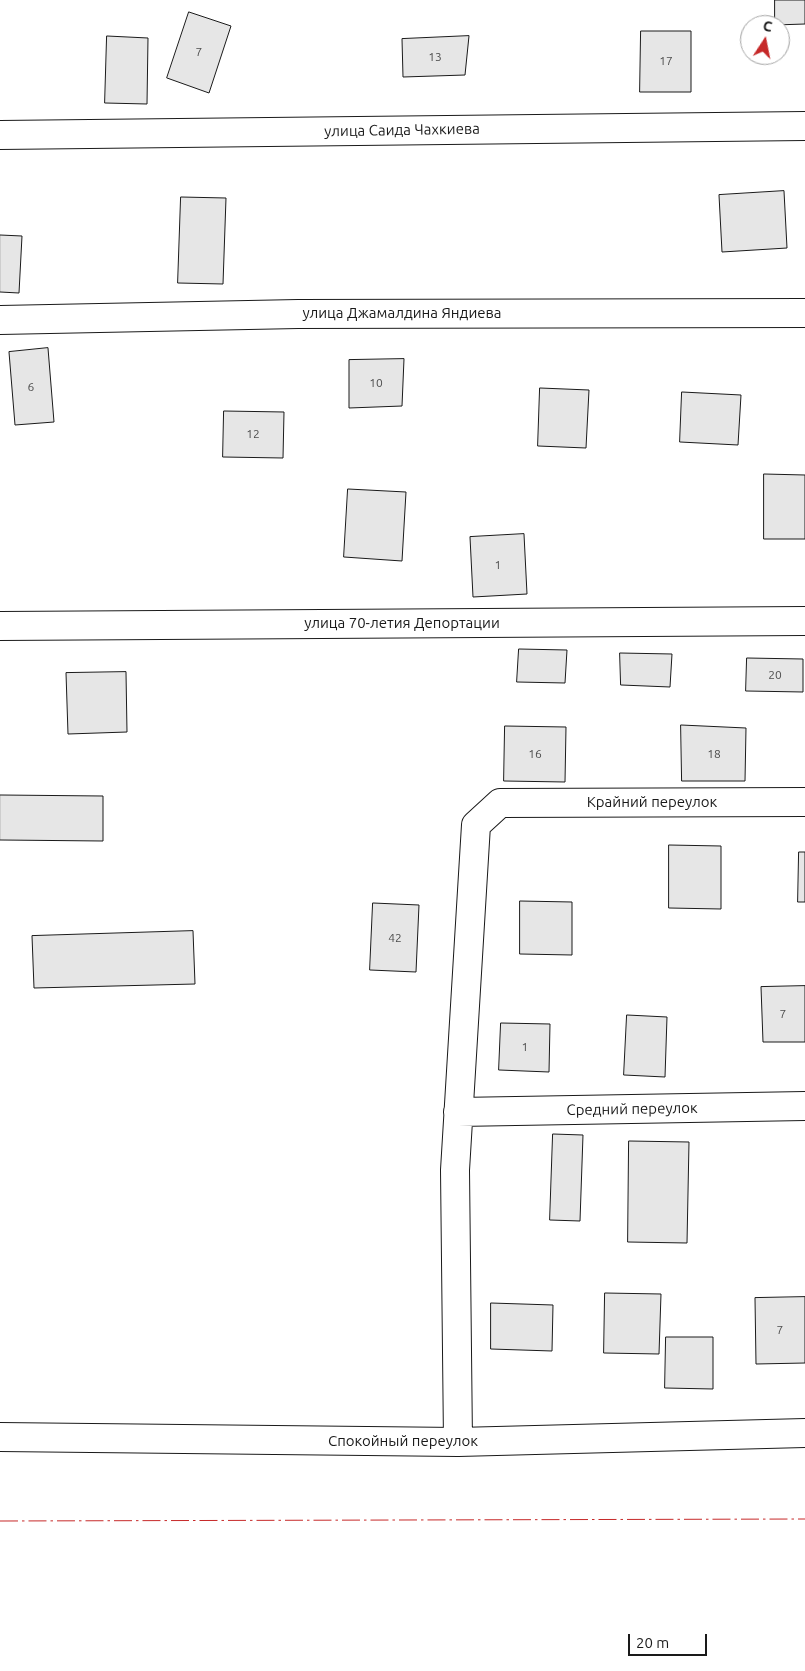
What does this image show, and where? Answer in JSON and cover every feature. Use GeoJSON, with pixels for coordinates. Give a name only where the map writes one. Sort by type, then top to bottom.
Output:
{"type":"FeatureCollection","features":[{"type":"Feature","properties":{"kind":"street","name":"улица Саида Чахкиева"},"geometry":{"type":"LineString","coordinates":[[0,135],[805,126]]}},
{"type":"Feature","properties":{"kind":"street","name":"улица Джамалдина Яндиева"},"geometry":{"type":"LineString","coordinates":[[0,320],[298,314],[805,313]]}},
{"type":"Feature","properties":{"kind":"street","name":"улица 70-летия Депортации"},"geometry":{"type":"LineString","coordinates":[[0,626],[805,621]]}},
{"type":"Feature","properties":{"kind":"street","name":"Крайний переулок"},"geometry":{"type":"LineString","coordinates":[[458,1112],[476,825],[500,803],[805,802]]}},
{"type":"Feature","properties":{"kind":"street","name":"Средний переулок"},"geometry":{"type":"LineString","coordinates":[[458,1112],[805,1106]]}},
{"type":"Feature","properties":{"kind":"street"},"geometry":{"type":"LineString","coordinates":[[458,1112],[455,1170],[458,1442]]}},
{"type":"Feature","properties":{"kind":"street","name":"Спокойный переулок"},"geometry":{"type":"LineString","coordinates":[[0,1437],[458,1442],[805,1434]]}},
{"type":"Feature","properties":{"kind":"building"},"geometry":{"type":"Polygon","coordinates":[[[775,0],[805,0],[805,24],[790,24],[790,15],[775,15],[775,0]]]}},
{"type":"Feature","properties":{"kind":"building"},"geometry":{"type":"Polygon","coordinates":[[[189,12],[231,26],[209,93],[167,78],[189,12]]]}},
{"type":"Feature","properties":{"kind":"building"},"geometry":{"type":"Polygon","coordinates":[[[641,31],[691,31],[691,92],[640,92],[641,31]]]}},
{"type":"Feature","properties":{"kind":"building"},"geometry":{"type":"Polygon","coordinates":[[[107,36],[148,38],[147,104],[105,103],[107,36]]]}},
{"type":"Feature","properties":{"kind":"building"},"geometry":{"type":"Polygon","coordinates":[[[469,36],[465,75],[403,77],[402,39],[469,36]]]}},
{"type":"Feature","properties":{"kind":"building"},"geometry":{"type":"Polygon","coordinates":[[[784,191],[787,248],[722,252],[719,195],[784,191]]]}},
{"type":"Feature","properties":{"kind":"building"},"geometry":{"type":"Polygon","coordinates":[[[181,197],[226,198],[223,284],[178,283],[181,197]]]}},
{"type":"Feature","properties":{"kind":"building"},"geometry":{"type":"Polygon","coordinates":[[[0,235],[22,236],[19,293],[0,292],[0,235]]]}},
{"type":"Feature","properties":{"kind":"building"},"geometry":{"type":"Polygon","coordinates":[[[48,348],[54,422],[15,425],[9,352],[48,348]]]}},
{"type":"Feature","properties":{"kind":"building"},"geometry":{"type":"Polygon","coordinates":[[[404,359],[402,406],[349,408],[349,360],[404,359]]]}},
{"type":"Feature","properties":{"kind":"building"},"geometry":{"type":"Polygon","coordinates":[[[540,388],[589,390],[586,448],[538,446],[540,388]]]}},
{"type":"Feature","properties":{"kind":"building"},"geometry":{"type":"Polygon","coordinates":[[[682,392],[741,395],[738,445],[680,442],[682,392]]]}},
{"type":"Feature","properties":{"kind":"building"},"geometry":{"type":"Polygon","coordinates":[[[224,411],[284,412],[283,458],[223,457],[224,411]]]}},
{"type":"Feature","properties":{"kind":"building"},"geometry":{"type":"Polygon","coordinates":[[[764,474],[805,475],[805,539],[764,539],[764,474]]]}},
{"type":"Feature","properties":{"kind":"building"},"geometry":{"type":"Polygon","coordinates":[[[348,489],[406,492],[402,561],[344,557],[348,489]]]}},
{"type":"Feature","properties":{"kind":"building"},"geometry":{"type":"Polygon","coordinates":[[[524,534],[527,594],[473,597],[470,537],[524,534]]]}},
{"type":"Feature","properties":{"kind":"building"},"geometry":{"type":"Polygon","coordinates":[[[519,649],[567,650],[565,683],[517,682],[519,649]]]}},
{"type":"Feature","properties":{"kind":"building"},"geometry":{"type":"Polygon","coordinates":[[[620,653],[672,654],[670,687],[621,685],[620,653]]]}},
{"type":"Feature","properties":{"kind":"building"},"geometry":{"type":"Polygon","coordinates":[[[747,658],[803,659],[803,692],[746,691],[747,658]]]}},
{"type":"Feature","properties":{"kind":"building"},"geometry":{"type":"Polygon","coordinates":[[[126,672],[127,732],[68,734],[66,673],[126,672]]]}},
{"type":"Feature","properties":{"kind":"building"},"geometry":{"type":"Polygon","coordinates":[[[681,725],[746,728],[745,781],[682,781],[681,725]]]}},
{"type":"Feature","properties":{"kind":"building"},"geometry":{"type":"Polygon","coordinates":[[[505,726],[566,727],[565,782],[504,781],[505,726]]]}},
{"type":"Feature","properties":{"kind":"building"},"geometry":{"type":"Polygon","coordinates":[[[0,795],[103,796],[103,841],[0,840],[0,795]]]}},
{"type":"Feature","properties":{"kind":"building"},"geometry":{"type":"Polygon","coordinates":[[[669,845],[721,846],[721,909],[669,908],[669,845]]]}},
{"type":"Feature","properties":{"kind":"building"},"geometry":{"type":"Polygon","coordinates":[[[799,852],[805,852],[805,902],[798,902],[799,852]]]}},
{"type":"Feature","properties":{"kind":"building"},"geometry":{"type":"Polygon","coordinates":[[[520,901],[572,902],[572,955],[520,954],[520,901]]]}},
{"type":"Feature","properties":{"kind":"building"},"geometry":{"type":"Polygon","coordinates":[[[373,903],[419,905],[416,972],[370,970],[373,903]]]}},
{"type":"Feature","properties":{"kind":"building"},"geometry":{"type":"Polygon","coordinates":[[[193,931],[195,984],[34,988],[32,936],[193,931]]]}},
{"type":"Feature","properties":{"kind":"building"},"geometry":{"type":"Polygon","coordinates":[[[805,986],[805,1042],[763,1042],[761,987],[805,986]]]}},
{"type":"Feature","properties":{"kind":"building"},"geometry":{"type":"Polygon","coordinates":[[[627,1015],[667,1017],[665,1077],[624,1075],[627,1015]]]}},
{"type":"Feature","properties":{"kind":"building"},"geometry":{"type":"Polygon","coordinates":[[[501,1023],[550,1024],[549,1072],[499,1070],[501,1023]]]}},
{"type":"Feature","properties":{"kind":"building"},"geometry":{"type":"Polygon","coordinates":[[[553,1134],[583,1135],[580,1221],[550,1220],[553,1134]]]}},
{"type":"Feature","properties":{"kind":"building"},"geometry":{"type":"Polygon","coordinates":[[[629,1141],[689,1142],[687,1243],[628,1242],[629,1141]]]}},
{"type":"Feature","properties":{"kind":"building"},"geometry":{"type":"Polygon","coordinates":[[[605,1293],[661,1294],[659,1354],[604,1353],[605,1293]]]}},
{"type":"Feature","properties":{"kind":"building"},"geometry":{"type":"Polygon","coordinates":[[[805,1297],[805,1363],[756,1364],[755,1298],[805,1297]]]}},
{"type":"Feature","properties":{"kind":"building"},"geometry":{"type":"Polygon","coordinates":[[[491,1303],[553,1305],[552,1351],[491,1349],[491,1303]]]}},
{"type":"Feature","properties":{"kind":"building"},"geometry":{"type":"Polygon","coordinates":[[[666,1337],[713,1337],[713,1389],[665,1388],[666,1337]]]}},
{"type":"Feature","properties":{"kind":"power"},"geometry":{"type":"LineString","coordinates":[[0,1521],[805,1519]]}}]}
